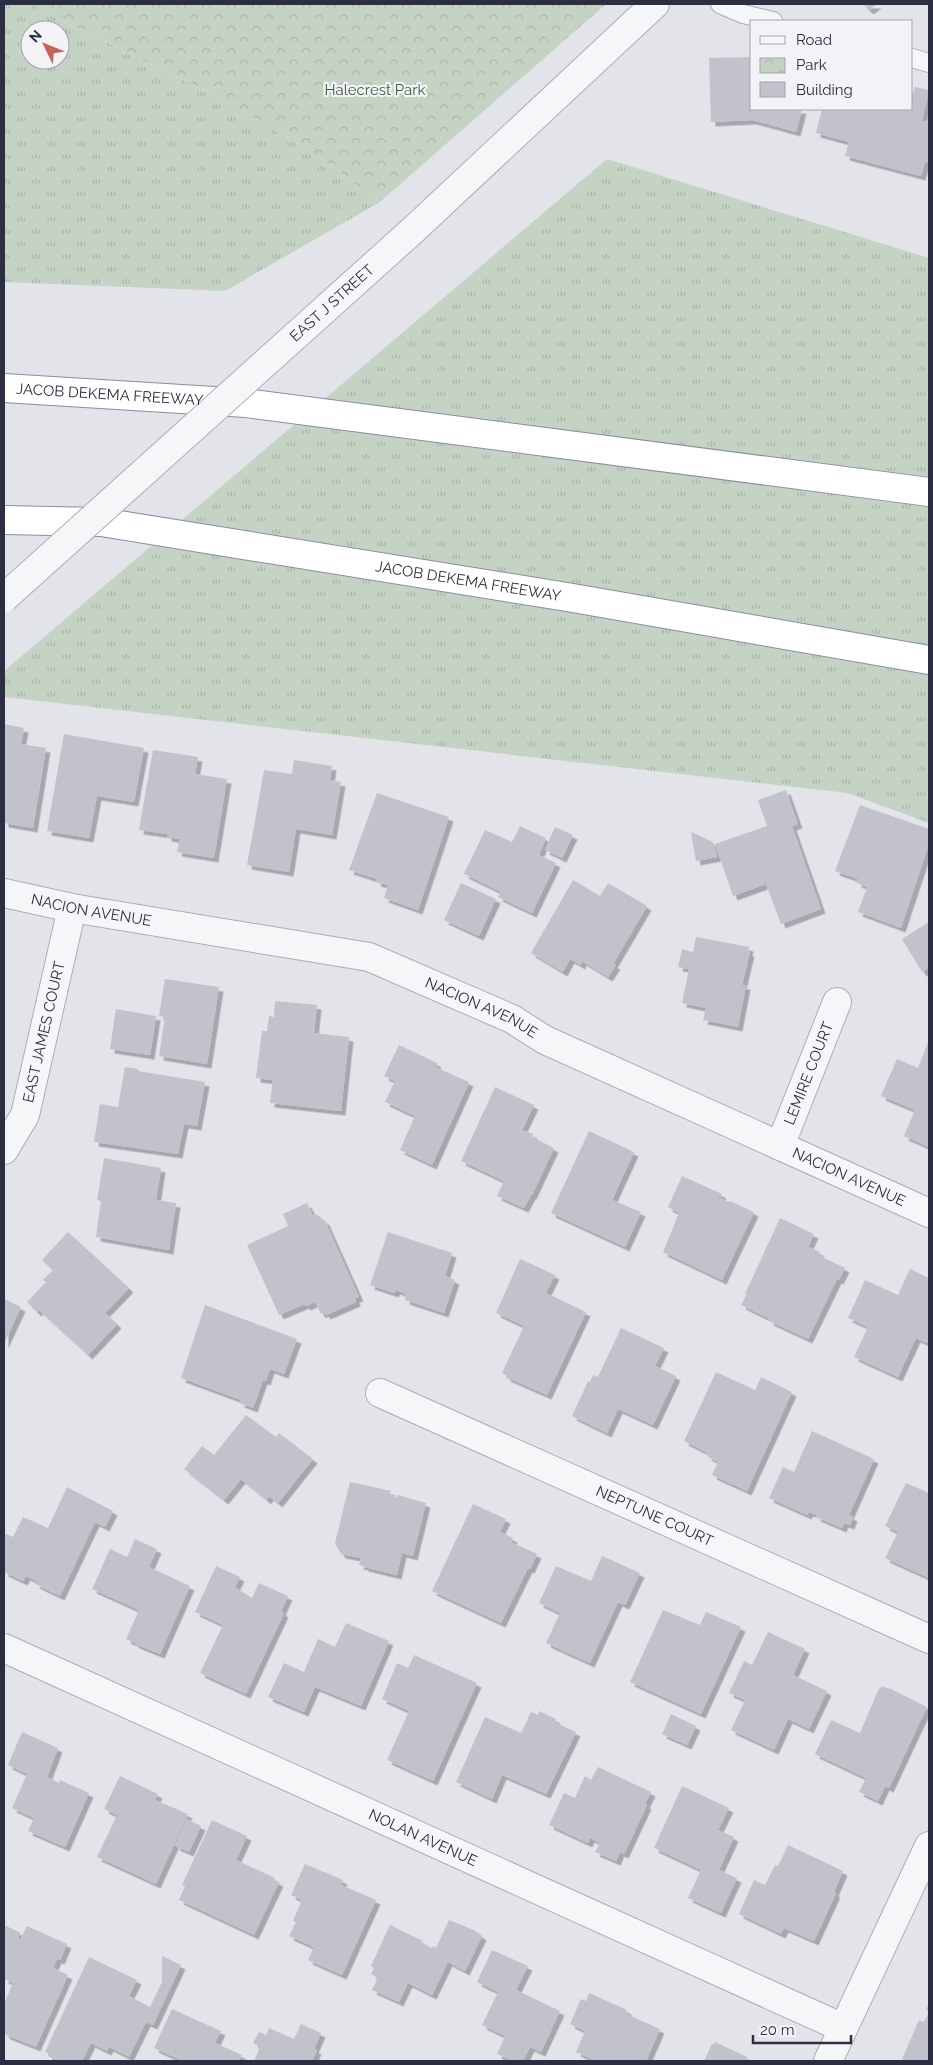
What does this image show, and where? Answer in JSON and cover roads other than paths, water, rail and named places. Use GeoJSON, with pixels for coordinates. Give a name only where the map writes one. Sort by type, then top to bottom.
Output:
{"type":"FeatureCollection","features":[{"type":"Feature","properties":{"kind":"highway","name":"JACOB DEKEMA FREEWAY"},"geometry":{"type":"LineString","coordinates":[[4,388],[246,403],[929,492]]}},
{"type":"Feature","properties":{"kind":"highway","name":"JACOB DEKEMA FREEWAY"},"geometry":{"type":"LineString","coordinates":[[4,520],[101,522],[567,597],[929,660]]}},
{"type":"Feature","properties":{"kind":"highway"},"geometry":{"type":"LineString","coordinates":[[876,652],[929,678]]}},
{"type":"Feature","properties":{"kind":"street","name":"EAST J STREET"},"geometry":{"type":"LineString","coordinates":[[4,598],[412,231],[656,4]]}},
{"type":"Feature","properties":{"kind":"street","name":"NACION AVENUE"},"geometry":{"type":"LineString","coordinates":[[4,894],[72,908],[369,957],[512,1019],[545,1040],[929,1213]]}},
{"type":"Feature","properties":{"kind":"street","name":"EAST JAMES COURT"},"geometry":{"type":"LineString","coordinates":[[4,1150],[24,1115],[72,908]]}},
{"type":"Feature","properties":{"kind":"street","name":"LEMIRE COURT"},"geometry":{"type":"LineString","coordinates":[[780,1146],[837,1002]]}},
{"type":"Feature","properties":{"kind":"street","name":"NEPTUNE COURT"},"geometry":{"type":"LineString","coordinates":[[380,1393],[929,1640]]}},
{"type":"Feature","properties":{"kind":"street","name":"NOLAN AVENUE"},"geometry":{"type":"LineString","coordinates":[[4,1648],[843,2028]]}},
{"type":"Feature","properties":{"kind":"street"},"geometry":{"type":"LineString","coordinates":[[828,2061],[929,1846]]}},
{"type":"Feature","properties":{"kind":"lane"},"geometry":{"type":"LineString","coordinates":[[720,4],[743,14],[769,20]]}},
{"type":"Feature","properties":{"kind":"lane"},"geometry":{"type":"LineString","coordinates":[[913,58],[929,63]]}},
{"type":"Feature","properties":{"kind":"park label","name":"Halecrest Park"},"geometry":{"type":"Point","coordinates":[375,90]}}]}
